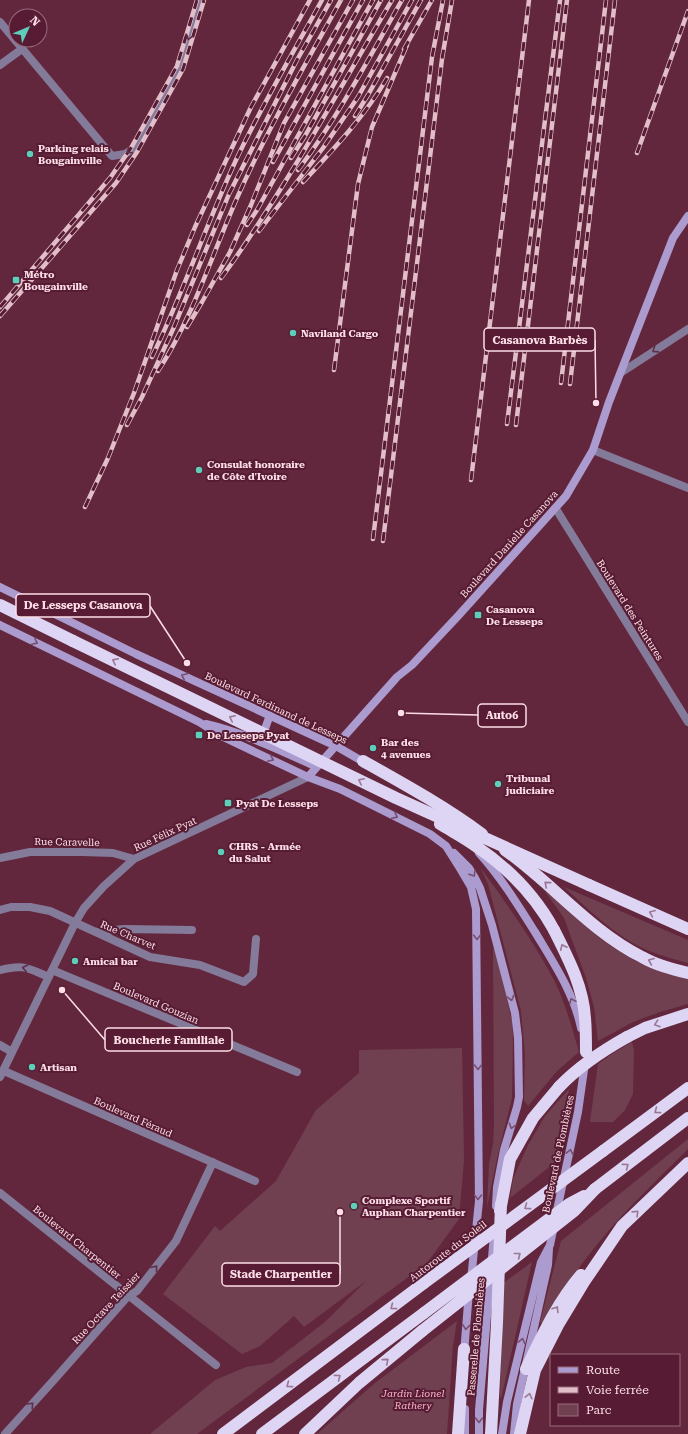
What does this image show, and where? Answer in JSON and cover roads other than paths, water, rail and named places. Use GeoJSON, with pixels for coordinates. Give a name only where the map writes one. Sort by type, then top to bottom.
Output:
{"type":"FeatureCollection","features":[{"type":"Feature","properties":{"kind":"highway"},"geometry":{"type":"LineString","coordinates":[[0,605],[396,798],[688,929]]}},
{"type":"Feature","properties":{"kind":"highway"},"geometry":{"type":"LineString","coordinates":[[363,761],[416,790],[456,815],[515,856],[615,941],[655,964],[688,973]]}},
{"type":"Feature","properties":{"kind":"highway"},"geometry":{"type":"LineString","coordinates":[[396,798],[467,840],[496,862],[512,876],[530,896],[548,920],[573,968],[580,991],[585,1018],[586,1052]]}},
{"type":"Feature","properties":{"kind":"highway"},"geometry":{"type":"LineString","coordinates":[[494,1241],[510,1159],[533,1118],[559,1087],[569,1076],[592,1058],[627,1037],[645,1028],[688,1014]]}},
{"type":"Feature","properties":{"kind":"highway","name":"Autoroute du Soleil"},"geometry":{"type":"LineString","coordinates":[[224,1434],[424,1283],[688,1088]]}},
{"type":"Feature","properties":{"kind":"highway"},"geometry":{"type":"LineString","coordinates":[[262,1434],[569,1204],[595,1189],[688,1118]]}},
{"type":"Feature","properties":{"kind":"highway"},"geometry":{"type":"LineString","coordinates":[[526,1368],[550,1318],[577,1279],[622,1226],[688,1163]]}},
{"type":"Feature","properties":{"kind":"highway"},"geometry":{"type":"LineString","coordinates":[[305,1434],[359,1383],[422,1331],[574,1211],[595,1189]]}},
{"type":"Feature","properties":{"kind":"highway"},"geometry":{"type":"LineString","coordinates":[[491,1434],[498,1323],[501,1204]]}},
{"type":"Feature","properties":{"kind":"highway"},"geometry":{"type":"LineString","coordinates":[[520,1434],[536,1370],[543,1352],[558,1324],[622,1226]]}},
{"type":"Feature","properties":{"kind":"highway"},"geometry":{"type":"LineString","coordinates":[[458,1434],[464,1349]]}},
{"type":"Feature","properties":{"kind":"street"},"geometry":{"type":"LineString","coordinates":[[0,65],[22,48],[112,156],[125,154],[134,148],[180,68],[200,0]]}},
{"type":"Feature","properties":{"kind":"street"},"geometry":{"type":"LineString","coordinates":[[0,22],[8,31]]}},
{"type":"Feature","properties":{"kind":"street","name":"Boulevard Danielle Casanova"},"geometry":{"type":"LineString","coordinates":[[308,777],[397,677],[412,665],[556,509],[566,496],[593,450],[673,238],[688,216]]}},
{"type":"Feature","properties":{"kind":"street"},"geometry":{"type":"LineString","coordinates":[[622,372],[688,329]]}},
{"type":"Feature","properties":{"kind":"street"},"geometry":{"type":"LineString","coordinates":[[593,450],[688,488]]}},
{"type":"Feature","properties":{"kind":"street","name":"Boulevard des Peintures"},"geometry":{"type":"LineString","coordinates":[[556,509],[688,722]]}},
{"type":"Feature","properties":{"kind":"street","name":"Boulevard Ferdinand de Lesseps"},"geometry":{"type":"LineString","coordinates":[[0,588],[136,654],[336,746],[363,761],[429,804],[461,833],[484,859],[508,891]]}},
{"type":"Feature","properties":{"kind":"street"},"geometry":{"type":"LineString","coordinates":[[0,625],[199,722],[221,736],[308,777]]}},
{"type":"Feature","properties":{"kind":"street"},"geometry":{"type":"LineString","coordinates":[[258,741],[264,732],[270,715]]}},
{"type":"Feature","properties":{"kind":"street"},"geometry":{"type":"LineString","coordinates":[[199,722],[225,728],[317,767]]}},
{"type":"Feature","properties":{"kind":"street","name":"Passerelle de Plombières"},"geometry":{"type":"LineString","coordinates":[[308,777],[340,789],[430,834],[458,856],[469,868],[477,883],[492,925],[516,1013],[519,1097],[504,1150],[497,1187],[494,1241],[479,1410],[479,1434]]}},
{"type":"Feature","properties":{"kind":"street","name":"Rue Félix Pyat"},"geometry":{"type":"LineString","coordinates":[[2,1074],[75,923],[84,908],[104,886],[134,859],[308,777]]}},
{"type":"Feature","properties":{"kind":"street"},"geometry":{"type":"LineString","coordinates":[[446,846],[464,874],[474,898],[476,909],[478,1202],[464,1349],[465,1434]]}},
{"type":"Feature","properties":{"kind":"street","name":"Rue Caravelle"},"geometry":{"type":"LineString","coordinates":[[0,858],[30,852],[38,852],[113,853],[134,859]]}},
{"type":"Feature","properties":{"kind":"street","name":"Boulevard de Plombières"},"geometry":{"type":"LineString","coordinates":[[502,1434],[507,1402],[541,1262],[550,1245],[578,1112],[586,1052],[578,1014],[564,982],[548,953],[508,891]]}},
{"type":"Feature","properties":{"kind":"street","name":"Rue Charvet"},"geometry":{"type":"LineString","coordinates":[[0,910],[30,907],[50,912],[150,957],[200,965],[244,982],[253,974],[256,939]]}},
{"type":"Feature","properties":{"kind":"street"},"geometry":{"type":"LineString","coordinates":[[95,932],[124,929],[192,930]]}},
{"type":"Feature","properties":{"kind":"street","name":"Boulevard Gouzian"},"geometry":{"type":"LineString","coordinates":[[0,970],[26,967],[50,974],[297,1072]]}},
{"type":"Feature","properties":{"kind":"street"},"geometry":{"type":"LineString","coordinates":[[0,1045],[12,1052]]}},
{"type":"Feature","properties":{"kind":"street","name":"Boulevard Féraud"},"geometry":{"type":"LineString","coordinates":[[2,1074],[255,1181]]}},
{"type":"Feature","properties":{"kind":"street","name":"Rue Octave Teissier"},"geometry":{"type":"LineString","coordinates":[[5,1434],[128,1296],[137,1291],[176,1241],[213,1162]]}},
{"type":"Feature","properties":{"kind":"street","name":"Boulevard Charpentier"},"geometry":{"type":"LineString","coordinates":[[0,1193],[216,1365]]}},
{"type":"Feature","properties":{"kind":"street"},"geometry":{"type":"LineString","coordinates":[[514,1434],[517,1404],[548,1265],[550,1245]]}},
{"type":"Feature","properties":{"kind":"railway"},"geometry":{"type":"LineString","coordinates":[[0,307],[110,178],[131,148],[177,66],[197,0]]}},
{"type":"Feature","properties":{"kind":"railway"},"geometry":{"type":"LineString","coordinates":[[0,316],[116,183],[137,152],[183,69],[204,0]]}},
{"type":"Feature","properties":{"kind":"railway"},"geometry":{"type":"LineString","coordinates":[[85,507],[108,458],[134,393],[177,270],[195,227],[251,107],[310,0]]}},
{"type":"Feature","properties":{"kind":"railway"},"geometry":{"type":"LineString","coordinates":[[152,357],[236,160],[267,99],[322,0]]}},
{"type":"Feature","properties":{"kind":"railway"},"geometry":{"type":"LineString","coordinates":[[127,425],[142,397],[174,327],[229,194],[297,60],[331,0]]}},
{"type":"Feature","properties":{"kind":"railway"},"geometry":{"type":"LineString","coordinates":[[158,371],[181,330],[201,286],[237,198],[261,148],[341,0]]}},
{"type":"Feature","properties":{"kind":"railway"},"geometry":{"type":"LineString","coordinates":[[187,327],[230,252],[251,205],[284,123],[353,0]]}},
{"type":"Feature","properties":{"kind":"railway"},"geometry":{"type":"LineString","coordinates":[[273,162],[363,0]]}},
{"type":"Feature","properties":{"kind":"railway"},"geometry":{"type":"LineString","coordinates":[[247,225],[257,210],[373,0]]}},
{"type":"Feature","properties":{"kind":"railway"},"geometry":{"type":"LineString","coordinates":[[291,158],[305,136],[381,0]]}},
{"type":"Feature","properties":{"kind":"railway"},"geometry":{"type":"LineString","coordinates":[[221,278],[247,241],[288,177],[392,0]]}},
{"type":"Feature","properties":{"kind":"railway"},"geometry":{"type":"LineString","coordinates":[[298,170],[313,150],[340,108],[402,0]]}},
{"type":"Feature","properties":{"kind":"railway"},"geometry":{"type":"LineString","coordinates":[[259,231],[323,148],[358,97],[412,0]]}},
{"type":"Feature","properties":{"kind":"railway"},"geometry":{"type":"LineString","coordinates":[[355,116],[421,0]]}},
{"type":"Feature","properties":{"kind":"railway"},"geometry":{"type":"LineString","coordinates":[[404,49],[432,0]]}},
{"type":"Feature","properties":{"kind":"railway"},"geometry":{"type":"LineString","coordinates":[[373,539],[432,57],[443,0]]}},
{"type":"Feature","properties":{"kind":"railway"},"geometry":{"type":"LineString","coordinates":[[383,541],[442,59],[452,0]]}},
{"type":"Feature","properties":{"kind":"railway"},"geometry":{"type":"LineString","coordinates":[[471,480],[529,0]]}},
{"type":"Feature","properties":{"kind":"railway"},"geometry":{"type":"LineString","coordinates":[[507,424],[560,0]]}},
{"type":"Feature","properties":{"kind":"railway"},"geometry":{"type":"LineString","coordinates":[[516,425],[567,0]]}},
{"type":"Feature","properties":{"kind":"railway"},"geometry":{"type":"LineString","coordinates":[[561,383],[606,0]]}},
{"type":"Feature","properties":{"kind":"railway"},"geometry":{"type":"LineString","coordinates":[[570,384],[615,0]]}},
{"type":"Feature","properties":{"kind":"railway"},"geometry":{"type":"LineString","coordinates":[[637,153],[688,11]]}},
{"type":"Feature","properties":{"kind":"railway"},"geometry":{"type":"LineString","coordinates":[[334,370],[358,184],[372,127],[407,45]]}},
{"type":"Feature","properties":{"kind":"railway"},"geometry":{"type":"LineString","coordinates":[[303,182],[359,119],[379,92],[387,78]]}},
{"type":"Feature","properties":{"kind":"place","name":"Parking relais Bougainville"},"geometry":{"type":"Point","coordinates":[30,154]}},
{"type":"Feature","properties":{"kind":"place","name":"Métro Bougainville"},"geometry":{"type":"Point","coordinates":[16,280]}},
{"type":"Feature","properties":{"kind":"place","name":"Naviland Cargo"},"geometry":{"type":"Point","coordinates":[293,333]}},
{"type":"Feature","properties":{"kind":"place","name":"Casanova Barbès"},"geometry":{"type":"Point","coordinates":[596,403]}},
{"type":"Feature","properties":{"kind":"place","name":"Consulat honoraire de Côte d'Ivoire"},"geometry":{"type":"Point","coordinates":[199,470]}},
{"type":"Feature","properties":{"kind":"place","name":"Casanova De Lesseps"},"geometry":{"type":"Point","coordinates":[478,615]}},
{"type":"Feature","properties":{"kind":"place","name":"De Lesseps Casanova"},"geometry":{"type":"Point","coordinates":[187,663]}},
{"type":"Feature","properties":{"kind":"place","name":"Auto6"},"geometry":{"type":"Point","coordinates":[401,713]}},
{"type":"Feature","properties":{"kind":"place","name":"De Lesseps Pyat"},"geometry":{"type":"Point","coordinates":[199,735]}},
{"type":"Feature","properties":{"kind":"place","name":"Bar des 4 avenues"},"geometry":{"type":"Point","coordinates":[373,748]}},
{"type":"Feature","properties":{"kind":"place","name":"Tribunal judiciaire"},"geometry":{"type":"Point","coordinates":[498,784]}},
{"type":"Feature","properties":{"kind":"place","name":"Pyat De Lesseps"},"geometry":{"type":"Point","coordinates":[228,803]}},
{"type":"Feature","properties":{"kind":"place","name":"CHRS - Armée du Salut"},"geometry":{"type":"Point","coordinates":[221,852]}},
{"type":"Feature","properties":{"kind":"place","name":"Amical bar"},"geometry":{"type":"Point","coordinates":[75,961]}},
{"type":"Feature","properties":{"kind":"place","name":"Boucherie Familiale"},"geometry":{"type":"Point","coordinates":[62,990]}},
{"type":"Feature","properties":{"kind":"place","name":"Artisan"},"geometry":{"type":"Point","coordinates":[32,1067]}},
{"type":"Feature","properties":{"kind":"place","name":"Complexe Sportif Auphan Charpentier"},"geometry":{"type":"Point","coordinates":[354,1206]}},
{"type":"Feature","properties":{"kind":"place","name":"Stade Charpentier"},"geometry":{"type":"Point","coordinates":[340,1212]}},
{"type":"Feature","properties":{"kind":"park label","name":"Jardin Lionel Rathery"},"geometry":{"type":"Point","coordinates":[413,1398]}}]}
